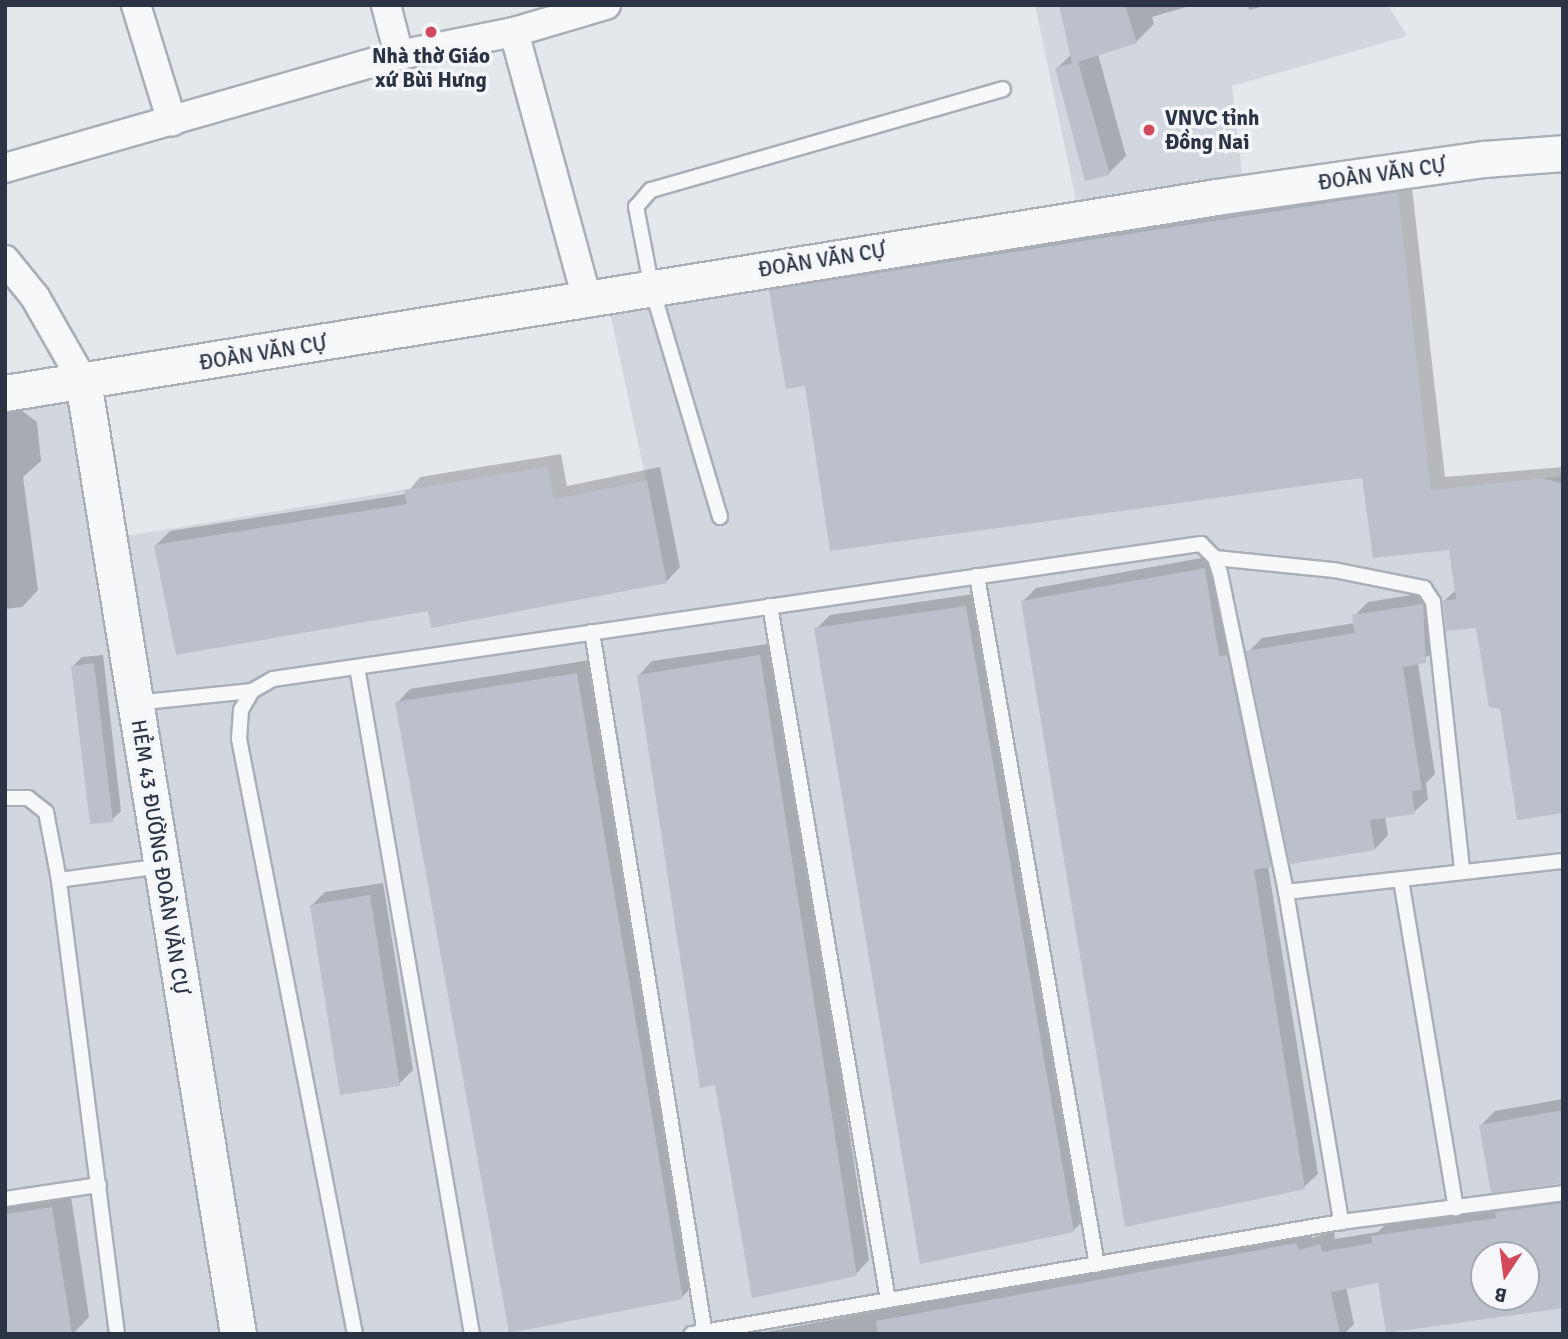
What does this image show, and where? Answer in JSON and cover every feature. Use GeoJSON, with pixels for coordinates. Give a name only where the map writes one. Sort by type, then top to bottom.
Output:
{"type":"FeatureCollection","features":[{"type":"Feature","properties":{"kind":"street"},"geometry":{"type":"LineString","coordinates":[[136,5],[172,122]]}},
{"type":"Feature","properties":{"kind":"street"},"geometry":{"type":"LineString","coordinates":[[386,5],[399,55]]}},
{"type":"Feature","properties":{"kind":"street"},"geometry":{"type":"LineString","coordinates":[[5,168],[399,55],[514,32],[606,5]]}},
{"type":"Feature","properties":{"kind":"street"},"geometry":{"type":"LineString","coordinates":[[514,32],[587,299]]}},
{"type":"Feature","properties":{"kind":"street","name":"ĐOÀN VĂN CỰ"},"geometry":{"type":"LineString","coordinates":[[5,393],[1216,197],[1484,159],[1563,153]]}},
{"type":"Feature","properties":{"kind":"street"},"geometry":{"type":"LineString","coordinates":[[5,260],[35,297],[83,381]]}},
{"type":"Feature","properties":{"kind":"street","name":"HẺM 43 ĐƯỜNG ĐOÀN VĂN CỰ"},"geometry":{"type":"LineString","coordinates":[[83,381],[238,1334]]}},
{"type":"Feature","properties":{"kind":"lane"},"geometry":{"type":"LineString","coordinates":[[720,517],[652,289],[636,208],[650,190],[1003,89]]}},
{"type":"Feature","properties":{"kind":"lane"},"geometry":{"type":"LineString","coordinates":[[135,703],[252,691],[273,679],[1200,544],[1215,558],[1286,892],[1341,1222]]}},
{"type":"Feature","properties":{"kind":"lane"},"geometry":{"type":"LineString","coordinates":[[1215,558],[1334,570],[1424,588],[1433,602],[1462,871]]}},
{"type":"Feature","properties":{"kind":"lane"},"geometry":{"type":"LineString","coordinates":[[977,576],[1097,1265]]}},
{"type":"Feature","properties":{"kind":"lane"},"geometry":{"type":"LineString","coordinates":[[770,606],[888,1300]]}},
{"type":"Feature","properties":{"kind":"lane"},"geometry":{"type":"LineString","coordinates":[[592,632],[700,1333],[1341,1222],[1563,1193]]}},
{"type":"Feature","properties":{"kind":"lane"},"geometry":{"type":"LineString","coordinates":[[358,667],[471,1334]]}},
{"type":"Feature","properties":{"kind":"lane"},"geometry":{"type":"LineString","coordinates":[[252,691],[241,710],[239,739],[355,1334]]}},
{"type":"Feature","properties":{"kind":"lane"},"geometry":{"type":"LineString","coordinates":[[5,798],[28,798],[46,812],[59,880],[117,1334]]}},
{"type":"Feature","properties":{"kind":"lane"},"geometry":{"type":"LineString","coordinates":[[1286,892],[1563,861]]}},
{"type":"Feature","properties":{"kind":"lane"},"geometry":{"type":"LineString","coordinates":[[59,880],[162,866]]}},
{"type":"Feature","properties":{"kind":"lane"},"geometry":{"type":"LineString","coordinates":[[1401,880],[1457,1208]]}},
{"type":"Feature","properties":{"kind":"lane"},"geometry":{"type":"LineString","coordinates":[[5,1199],[99,1185]]}},
{"type":"Feature","properties":{"kind":"shaded area","name":"VNVC tỉnh Đồng Nai"},"geometry":{"type":"Polygon","coordinates":[[[1035,5],[1388,5],[1407,36],[1232,86],[1242,174],[1076,200],[1035,5]]]}},
{"type":"Feature","properties":{"kind":"shaded area"},"geometry":{"type":"Polygon","coordinates":[[[1397,190],[1431,490],[1563,476],[1563,1334],[256,1334],[126,536],[548,466],[554,499],[646,480],[610,313],[1397,190]]]}},
{"type":"Feature","properties":{"kind":"shaded area"},"geometry":{"type":"Polygon","coordinates":[[[67,403],[219,1334],[5,1334],[5,412],[67,403]]]}},
{"type":"Feature","properties":{"kind":"building"},"geometry":{"type":"Polygon","coordinates":[[[1059,5],[1125,5],[1137,43],[1078,62],[1110,175],[1085,181],[1055,68],[1072,63],[1059,5]]]}},
{"type":"Feature","properties":{"kind":"building"},"geometry":{"type":"Polygon","coordinates":[[[1398,192],[1431,490],[1542,478],[1563,484],[1563,813],[1517,820],[1500,709],[1489,707],[1476,628],[1446,631],[1443,601],[1456,599],[1449,550],[1373,558],[1362,478],[830,551],[805,386],[786,389],[769,290],[1398,192]]]}},
{"type":"Feature","properties":{"kind":"building"},"geometry":{"type":"Polygon","coordinates":[[[548,466],[554,499],[647,480],[667,583],[431,628],[428,611],[176,655],[154,545],[407,504],[404,490],[548,466]]]}},
{"type":"Feature","properties":{"kind":"building"},"geometry":{"type":"Polygon","coordinates":[[[1205,568],[1219,656],[1227,655],[1271,867],[1254,870],[1305,1189],[1125,1227],[1021,601],[1205,568]]]}},
{"type":"Feature","properties":{"kind":"building"},"geometry":{"type":"Polygon","coordinates":[[[1423,604],[1426,663],[1403,667],[1422,790],[1412,791],[1415,814],[1370,820],[1375,850],[1290,864],[1246,651],[1355,633],[1352,615],[1423,604]]]}},
{"type":"Feature","properties":{"kind":"building"},"geometry":{"type":"Polygon","coordinates":[[[966,606],[1074,1232],[920,1264],[814,628],[966,606]]]}},
{"type":"Feature","properties":{"kind":"building"},"geometry":{"type":"Polygon","coordinates":[[[760,655],[857,1276],[752,1298],[715,1085],[700,1088],[637,675],[760,655]]]}},
{"type":"Feature","properties":{"kind":"building"},"geometry":{"type":"Polygon","coordinates":[[[94,663],[113,822],[90,824],[71,666],[94,663]]]}},
{"type":"Feature","properties":{"kind":"building"},"geometry":{"type":"Polygon","coordinates":[[[577,673],[683,1299],[509,1333],[395,702],[577,673]]]}},
{"type":"Feature","properties":{"kind":"building"},"geometry":{"type":"Polygon","coordinates":[[[370,895],[400,1086],[340,1095],[310,905],[370,895]]]}},
{"type":"Feature","properties":{"kind":"building"},"geometry":{"type":"Polygon","coordinates":[[[1563,1110],[1563,1183],[1491,1193],[1479,1125],[1563,1110]]]}},
{"type":"Feature","properties":{"kind":"building"},"geometry":{"type":"Polygon","coordinates":[[[1563,1203],[1563,1308],[1386,1333],[1378,1283],[1331,1292],[1340,1334],[878,1334],[876,1321],[1296,1243],[1299,1250],[1320,1244],[1322,1252],[1372,1243],[1371,1236],[1496,1218],[1495,1212],[1563,1203]]]}},
{"type":"Feature","properties":{"kind":"building"},"geometry":{"type":"Polygon","coordinates":[[[52,1207],[72,1334],[5,1334],[5,1214],[52,1207]]]}},
{"type":"Feature","properties":{"kind":"place","name":"Nhà thờ Giáo xứ Bùi Hưng"},"geometry":{"type":"Point","coordinates":[431,32]}},
{"type":"Feature","properties":{"kind":"place","name":"VNVC tỉnh Đồng Nai"},"geometry":{"type":"Point","coordinates":[1149,130]}}]}
